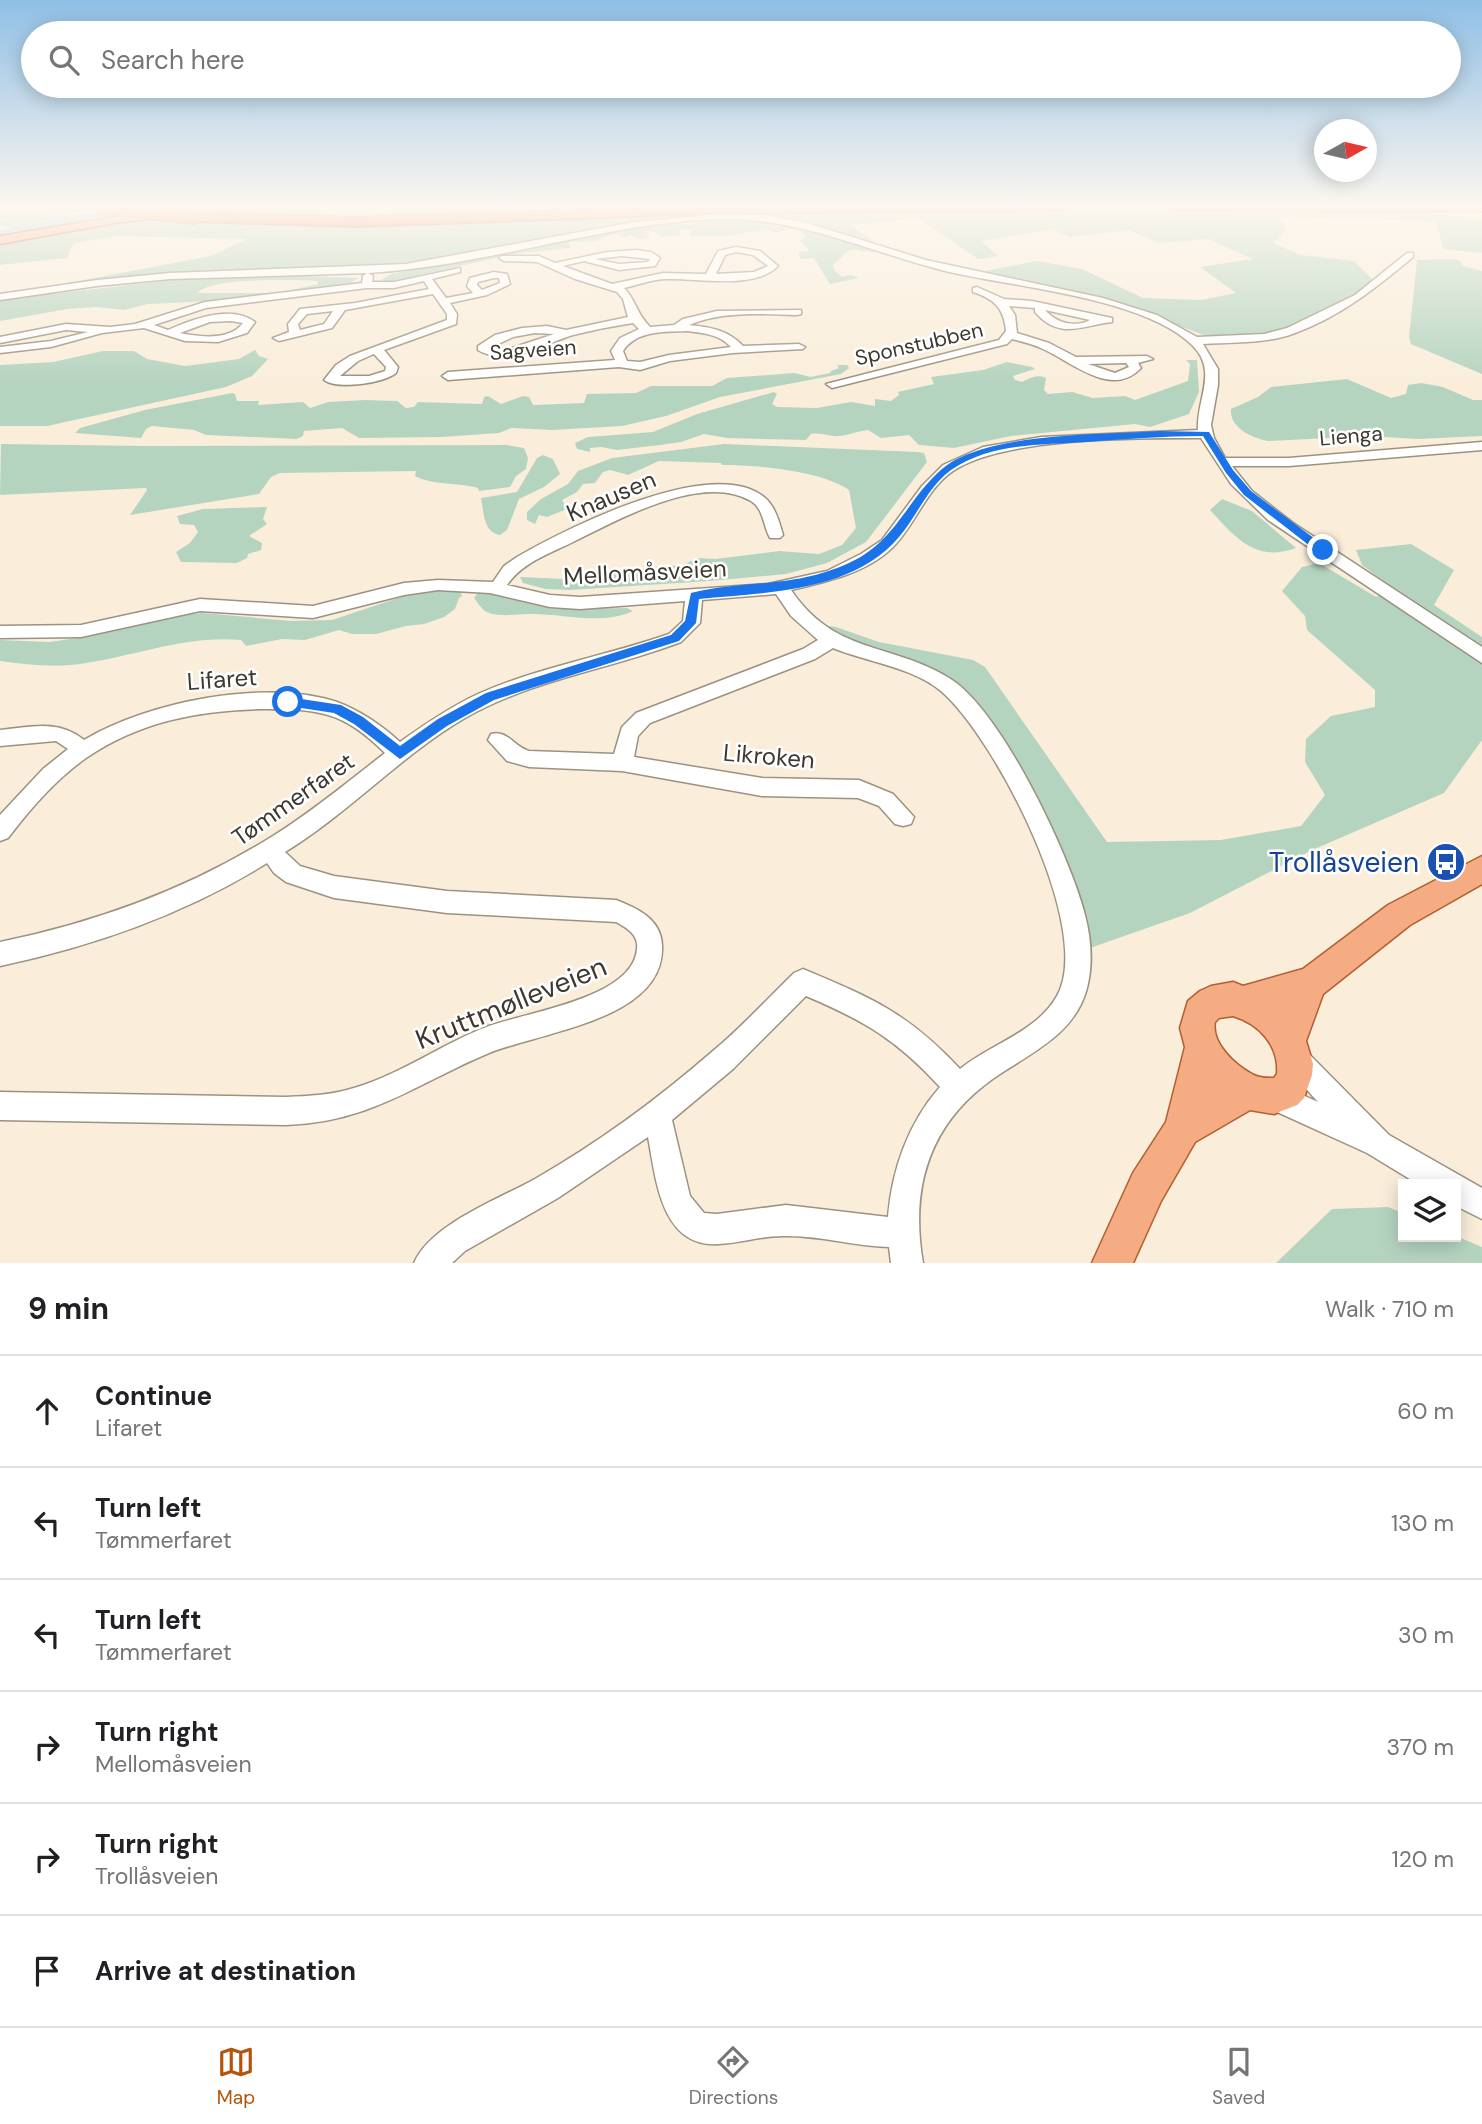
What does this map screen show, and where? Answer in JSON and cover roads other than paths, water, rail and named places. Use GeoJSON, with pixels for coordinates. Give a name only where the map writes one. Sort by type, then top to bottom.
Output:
{"type":"FeatureCollection","features":[{"type":"Feature","properties":{"kind":"main road"},"geometry":{"type":"LineString","coordinates":[[1112,1263],[1147,1187],[1182,1129],[1202,1048],[1198,1021],[1209,1003],[1220,999],[1244,1002],[1311,983],[1399,915],[1482,869]]}},
{"type":"Feature","properties":{"kind":"main road"},"geometry":{"type":"LineString","coordinates":[[1182,1129],[1260,1094],[1290,1087],[1295,1079],[1292,1050],[1311,983]]}},
{"type":"Feature","properties":{"kind":"main road"},"geometry":{"type":"LineString","coordinates":[[1244,1002],[1270,1018],[1292,1050]]}},
{"type":"Feature","properties":{"kind":"main road"},"geometry":{"type":"LineString","coordinates":[[1202,1048],[1224,1078],[1260,1094]]}},
{"type":"Feature","properties":{"kind":"street"},"geometry":{"type":"LineString","coordinates":[[0,296],[160,277],[371,270],[410,265]]}},
{"type":"Feature","properties":{"kind":"street"},"geometry":{"type":"LineString","coordinates":[[0,350],[51,344],[107,330],[146,325],[205,305],[367,285],[384,286],[478,265]]}},
{"type":"Feature","properties":{"kind":"street"},"geometry":{"type":"LineString","coordinates":[[554,266],[559,265]]}},
{"type":"Feature","properties":{"kind":"street"},"geometry":{"type":"LineString","coordinates":[[602,265],[647,265]]}},
{"type":"Feature","properties":{"kind":"street"},"geometry":{"type":"LineString","coordinates":[[710,276],[717,265]]}},
{"type":"Feature","properties":{"kind":"street"},"geometry":{"type":"LineString","coordinates":[[613,287],[659,276],[761,275],[770,272],[773,265]]}},
{"type":"Feature","properties":{"kind":"street"},"geometry":{"type":"LineString","coordinates":[[938,265],[1124,307],[1168,324],[1194,341],[1206,356],[1212,372],[1206,434],[1238,484],[1264,508],[1482,656]]}},
{"type":"Feature","properties":{"kind":"street"},"geometry":{"type":"LineString","coordinates":[[1194,341],[1264,337],[1291,331],[1359,297],[1398,265]]}},
{"type":"Feature","properties":{"kind":"street"},"geometry":{"type":"LineString","coordinates":[[554,266],[613,287],[626,295],[635,319],[646,330]]}},
{"type":"Feature","properties":{"kind":"street"},"geometry":{"type":"LineString","coordinates":[[367,285],[371,270]]}},
{"type":"Feature","properties":{"kind":"street"},"geometry":{"type":"LineString","coordinates":[[378,349],[393,367],[390,373],[370,380],[330,380],[341,367],[378,349],[452,322],[453,316],[426,277]]}},
{"type":"Feature","properties":{"kind":"street","name":"Sponstubben"},"geometry":{"type":"LineString","coordinates":[[996,279],[982,291],[1004,302],[1040,306],[1044,317],[1068,326],[1086,326],[1103,319]]}},
{"type":"Feature","properties":{"kind":"street"},"geometry":{"type":"LineString","coordinates":[[295,334],[293,324],[301,313],[437,290]]}},
{"type":"Feature","properties":{"kind":"street"},"geometry":{"type":"LineString","coordinates":[[444,301],[479,293]]}},
{"type":"Feature","properties":{"kind":"street","name":"Sponstubben"},"geometry":{"type":"LineString","coordinates":[[1004,302],[1009,312],[1012,335]]}},
{"type":"Feature","properties":{"kind":"street"},"geometry":{"type":"LineString","coordinates":[[279,338],[331,324],[341,308]]}},
{"type":"Feature","properties":{"kind":"street"},"geometry":{"type":"LineString","coordinates":[[678,327],[692,319],[747,311],[797,312]]}},
{"type":"Feature","properties":{"kind":"street"},"geometry":{"type":"LineString","coordinates":[[146,325],[171,332],[211,340],[223,340],[242,333],[250,322],[242,319],[212,320],[190,324],[171,332]]}},
{"type":"Feature","properties":{"kind":"street","name":"Sagveien"},"geometry":{"type":"LineString","coordinates":[[566,334],[555,330],[527,331],[492,341],[482,349],[496,353],[520,350],[566,334],[635,319]]}},
{"type":"Feature","properties":{"kind":"street"},"geometry":{"type":"LineString","coordinates":[[0,340],[66,327],[107,330]]}},
{"type":"Feature","properties":{"kind":"street"},"geometry":{"type":"LineString","coordinates":[[621,363],[619,349],[622,341],[646,330],[678,327],[725,336],[736,343],[739,349]]}},
{"type":"Feature","properties":{"kind":"street","name":"Sponstubben"},"geometry":{"type":"LineString","coordinates":[[1012,335],[1045,345],[1075,361],[1147,359]]}},
{"type":"Feature","properties":{"kind":"street","name":"Sponstubben"},"geometry":{"type":"LineString","coordinates":[[832,384],[901,366],[989,348],[1012,335]]}},
{"type":"Feature","properties":{"kind":"street","name":"Sagveien"},"geometry":{"type":"LineString","coordinates":[[448,376],[621,363],[640,366],[669,358],[739,349],[799,347]]}},
{"type":"Feature","properties":{"kind":"street","name":"Mellomåsveien"},"geometry":{"type":"LineString","coordinates":[[0,632],[81,631],[188,606],[313,612],[415,587],[457,585],[498,588],[569,603],[781,588],[832,575],[879,551],[895,536],[940,474],[955,463],[980,452],[1041,441],[1206,434]]}},
{"type":"Feature","properties":{"kind":"street","name":"Lienga"},"geometry":{"type":"LineString","coordinates":[[1223,462],[1289,462],[1482,446]]}},
{"type":"Feature","properties":{"kind":"street","name":"Knausen"},"geometry":{"type":"LineString","coordinates":[[498,588],[511,569],[529,558],[632,507],[682,492],[728,489],[753,495],[767,509],[775,535]]}},
{"type":"Feature","properties":{"kind":"street"},"geometry":{"type":"LineString","coordinates":[[781,588],[802,618],[830,641],[931,677],[947,686],[973,710],[1020,792],[1072,910],[1078,943],[1076,985],[1059,1017],[1044,1032],[958,1087],[942,1106],[914,1155],[906,1181],[902,1232],[907,1263]]}},
{"type":"Feature","properties":{"kind":"street","name":"Tømmerfaret"},"geometry":{"type":"LineString","coordinates":[[0,954],[50,944],[125,920],[212,883],[271,850],[319,817],[442,723],[490,697],[675,638],[691,623],[694,595]]}},
{"type":"Feature","properties":{"kind":"street"},"geometry":{"type":"LineString","coordinates":[[622,764],[629,733],[643,718],[809,654],[830,641]]}},
{"type":"Feature","properties":{"kind":"street","name":"Lifaret"},"geometry":{"type":"LineString","coordinates":[[0,831],[41,782],[83,750],[135,722],[207,703],[288,702],[337,708],[359,720],[400,754]]}},
{"type":"Feature","properties":{"kind":"street"},"geometry":{"type":"LineString","coordinates":[[0,738],[58,733],[83,750]]}},
{"type":"Feature","properties":{"kind":"street","name":"Likroken"},"geometry":{"type":"LineString","coordinates":[[498,740],[509,752],[522,758],[622,764],[762,787],[859,789],[886,800],[902,817]]}},
{"type":"Feature","properties":{"kind":"street","name":"Kruttmølleveien"},"geometry":{"type":"LineString","coordinates":[[0,1106],[297,1110],[338,1106],[370,1096],[490,1039],[622,995],[643,976],[650,961],[650,942],[643,927],[627,915],[616,911],[465,903],[349,890],[317,884],[294,875],[282,866],[271,850]]}},
{"type":"Feature","properties":{"kind":"street"},"geometry":{"type":"LineString","coordinates":[[430,1263],[454,1240],[548,1188],[656,1115],[724,1060],[803,982],[896,1027],[922,1049],[958,1087]]}},
{"type":"Feature","properties":{"kind":"street"},"geometry":{"type":"LineString","coordinates":[[1292,1050],[1379,1144]]}},
{"type":"Feature","properties":{"kind":"street"},"geometry":{"type":"LineString","coordinates":[[1260,1094],[1379,1144],[1437,1179]]}},
{"type":"Feature","properties":{"kind":"street"},"geometry":{"type":"LineString","coordinates":[[656,1115],[679,1201],[684,1213],[696,1225],[710,1229],[777,1220],[860,1232],[902,1232]]}},
{"type":"Feature","properties":{"kind":"street"},"geometry":{"type":"LineString","coordinates":[[1461,1193],[1482,1204]]}},
{"type":"Feature","properties":{"kind":"place","name":"Trollåsveien"},"geometry":{"type":"Point","coordinates":[1446,862]}}]}
